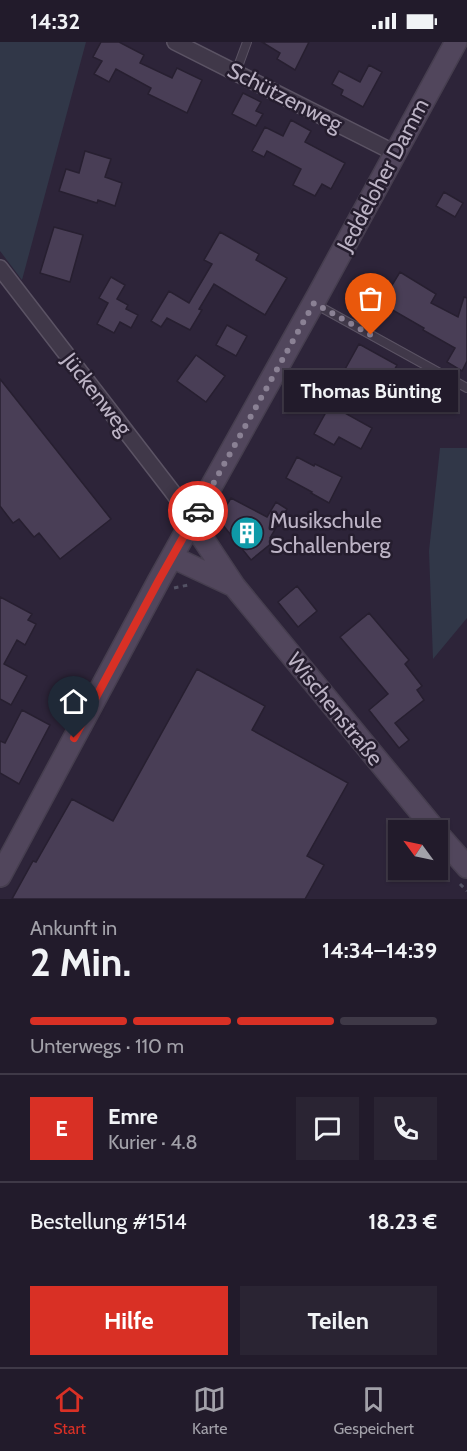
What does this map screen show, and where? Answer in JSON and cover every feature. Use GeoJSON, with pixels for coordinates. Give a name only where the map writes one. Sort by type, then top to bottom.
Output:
{"type":"FeatureCollection","features":[{"type":"Feature","properties":{"kind":"main road","name":"Jeddeloher Damm"},"geometry":{"type":"LineString","coordinates":[[0,876],[172,557],[456,42]]}},
{"type":"Feature","properties":{"kind":"main road","name":"Wischenstraße"},"geometry":{"type":"LineString","coordinates":[[192,522],[235,587],[427,820]]}},
{"type":"Feature","properties":{"kind":"main road","name":"Wischenstraße"},"geometry":{"type":"LineString","coordinates":[[172,557],[235,587]]}},
{"type":"Feature","properties":{"kind":"main road","name":"Wischenstraße"},"geometry":{"type":"LineString","coordinates":[[448,845],[467,867]]}},
{"type":"Feature","properties":{"kind":"street","name":"Schützenweg"},"geometry":{"type":"LineString","coordinates":[[175,42],[395,153]]}},
{"type":"Feature","properties":{"kind":"street","name":"Jückenweg"},"geometry":{"type":"LineString","coordinates":[[0,268],[171,490],[192,522]]}},
{"type":"Feature","properties":{"kind":"lane"},"geometry":{"type":"LineString","coordinates":[[236,72],[247,42]]}},
{"type":"Feature","properties":{"kind":"lane"},"geometry":{"type":"LineString","coordinates":[[314,303],[467,388]]}},
{"type":"Feature","properties":{"kind":"shaded area"},"geometry":{"type":"Polygon","coordinates":[[[0,42],[86,42],[22,280],[0,251],[0,42]]]}},
{"type":"Feature","properties":{"kind":"shaded area"},"geometry":{"type":"Polygon","coordinates":[[[440,448],[467,448],[467,618],[433,659],[429,551],[440,448]]]}},
{"type":"Feature","properties":{"kind":"building"},"geometry":{"type":"Polygon","coordinates":[[[101,42],[119,42],[144,55],[140,63],[172,78],[177,68],[202,80],[187,113],[148,94],[151,88],[116,69],[109,82],[94,74],[102,61],[93,57],[101,42]]]}},
{"type":"Feature","properties":{"kind":"building"},"geometry":{"type":"Polygon","coordinates":[[[262,42],[309,42],[295,70],[277,59],[280,53],[262,42]]]}},
{"type":"Feature","properties":{"kind":"building"},"geometry":{"type":"Polygon","coordinates":[[[369,65],[382,72],[363,107],[341,95],[343,90],[332,84],[339,71],[360,82],[369,65]]]}},
{"type":"Feature","properties":{"kind":"building"},"geometry":{"type":"Polygon","coordinates":[[[243,93],[261,102],[256,111],[263,114],[256,126],[232,114],[243,93]]]}},
{"type":"Feature","properties":{"kind":"building"},"geometry":{"type":"Polygon","coordinates":[[[291,120],[311,131],[305,142],[345,163],[331,189],[322,184],[315,196],[293,185],[301,169],[267,151],[264,157],[252,151],[265,127],[283,136],[291,120]]]}},
{"type":"Feature","properties":{"kind":"building"},"geometry":{"type":"Polygon","coordinates":[[[85,151],[111,159],[105,177],[122,183],[115,206],[59,191],[66,169],[79,173],[85,151]]]}},
{"type":"Feature","properties":{"kind":"building"},"geometry":{"type":"Polygon","coordinates":[[[444,192],[463,203],[455,217],[436,206],[444,192]]]}},
{"type":"Feature","properties":{"kind":"building"},"geometry":{"type":"Polygon","coordinates":[[[54,227],[83,235],[70,282],[40,273],[54,227]]]}},
{"type":"Feature","properties":{"kind":"building"},"geometry":{"type":"Polygon","coordinates":[[[220,232],[259,254],[256,260],[287,278],[265,315],[214,284],[190,330],[167,318],[161,327],[151,321],[169,291],[189,303],[212,264],[204,260],[220,232]]]}},
{"type":"Feature","properties":{"kind":"building"},"geometry":{"type":"Polygon","coordinates":[[[400,272],[436,294],[431,303],[458,317],[464,297],[467,298],[467,361],[462,371],[447,362],[455,348],[389,308],[394,300],[386,295],[400,272]]]}},
{"type":"Feature","properties":{"kind":"building"},"geometry":{"type":"Polygon","coordinates":[[[111,277],[125,285],[117,299],[128,305],[126,309],[138,315],[131,328],[120,322],[114,333],[97,324],[108,303],[99,298],[111,277]]]}},
{"type":"Feature","properties":{"kind":"building"},"geometry":{"type":"Polygon","coordinates":[[[227,325],[247,336],[236,356],[216,345],[227,325]]]}},
{"type":"Feature","properties":{"kind":"building"},"geometry":{"type":"Polygon","coordinates":[[[359,344],[397,365],[385,386],[364,375],[343,412],[372,428],[361,449],[339,437],[334,445],[314,434],[331,403],[324,399],[329,388],[333,391],[359,344]]]}},
{"type":"Feature","properties":{"kind":"building"},"geometry":{"type":"Polygon","coordinates":[[[196,355],[225,376],[206,402],[177,381],[196,355]]]}},
{"type":"Feature","properties":{"kind":"building"},"geometry":{"type":"Polygon","coordinates":[[[0,379],[111,519],[60,559],[39,533],[34,537],[19,519],[13,523],[0,506],[0,379]]]}},
{"type":"Feature","properties":{"kind":"building"},"geometry":{"type":"Polygon","coordinates":[[[297,457],[342,477],[329,503],[286,478],[297,457]]]}},
{"type":"Feature","properties":{"kind":"building","name":"Musikschule Schallenberg"},"geometry":{"type":"Polygon","coordinates":[[[231,498],[267,517],[276,502],[287,509],[270,538],[273,542],[251,560],[218,519],[231,498]]]}},
{"type":"Feature","properties":{"kind":"building"},"geometry":{"type":"Polygon","coordinates":[[[297,586],[317,611],[298,627],[278,602],[297,586]]]}},
{"type":"Feature","properties":{"kind":"building"},"geometry":{"type":"Polygon","coordinates":[[[0,597],[32,614],[28,620],[36,624],[25,645],[17,640],[4,664],[27,676],[11,705],[0,699],[0,597]]]}},
{"type":"Feature","properties":{"kind":"building"},"geometry":{"type":"Polygon","coordinates":[[[369,613],[409,660],[405,664],[422,686],[417,690],[424,700],[395,723],[409,740],[399,748],[369,710],[388,694],[340,637],[369,613]]]}},
{"type":"Feature","properties":{"kind":"building"},"geometry":{"type":"Polygon","coordinates":[[[197,669],[265,706],[252,730],[348,783],[307,856],[324,865],[305,899],[12,899],[72,799],[113,821],[197,669]]]}},
{"type":"Feature","properties":{"kind":"building"},"geometry":{"type":"Polygon","coordinates":[[[22,710],[50,725],[19,784],[0,773],[0,741],[5,743],[22,710]]]}},
{"type":"Feature","properties":{"kind":"way so far"},"geometry":{"type":"LineString","coordinates":[[198,511],[314,303],[371,335]]}},
{"type":"Feature","properties":{"kind":"place","name":"Thomas Bünting"},"geometry":{"type":"Point","coordinates":[371,335]}},
{"type":"Feature","properties":{"kind":"place","name":"Musikschule Schallenberg"},"geometry":{"type":"Point","coordinates":[247,533]}},
{"type":"Feature","properties":{"kind":"route"},"geometry":{"type":"LineString","coordinates":[[74,738],[198,511]]}}]}
